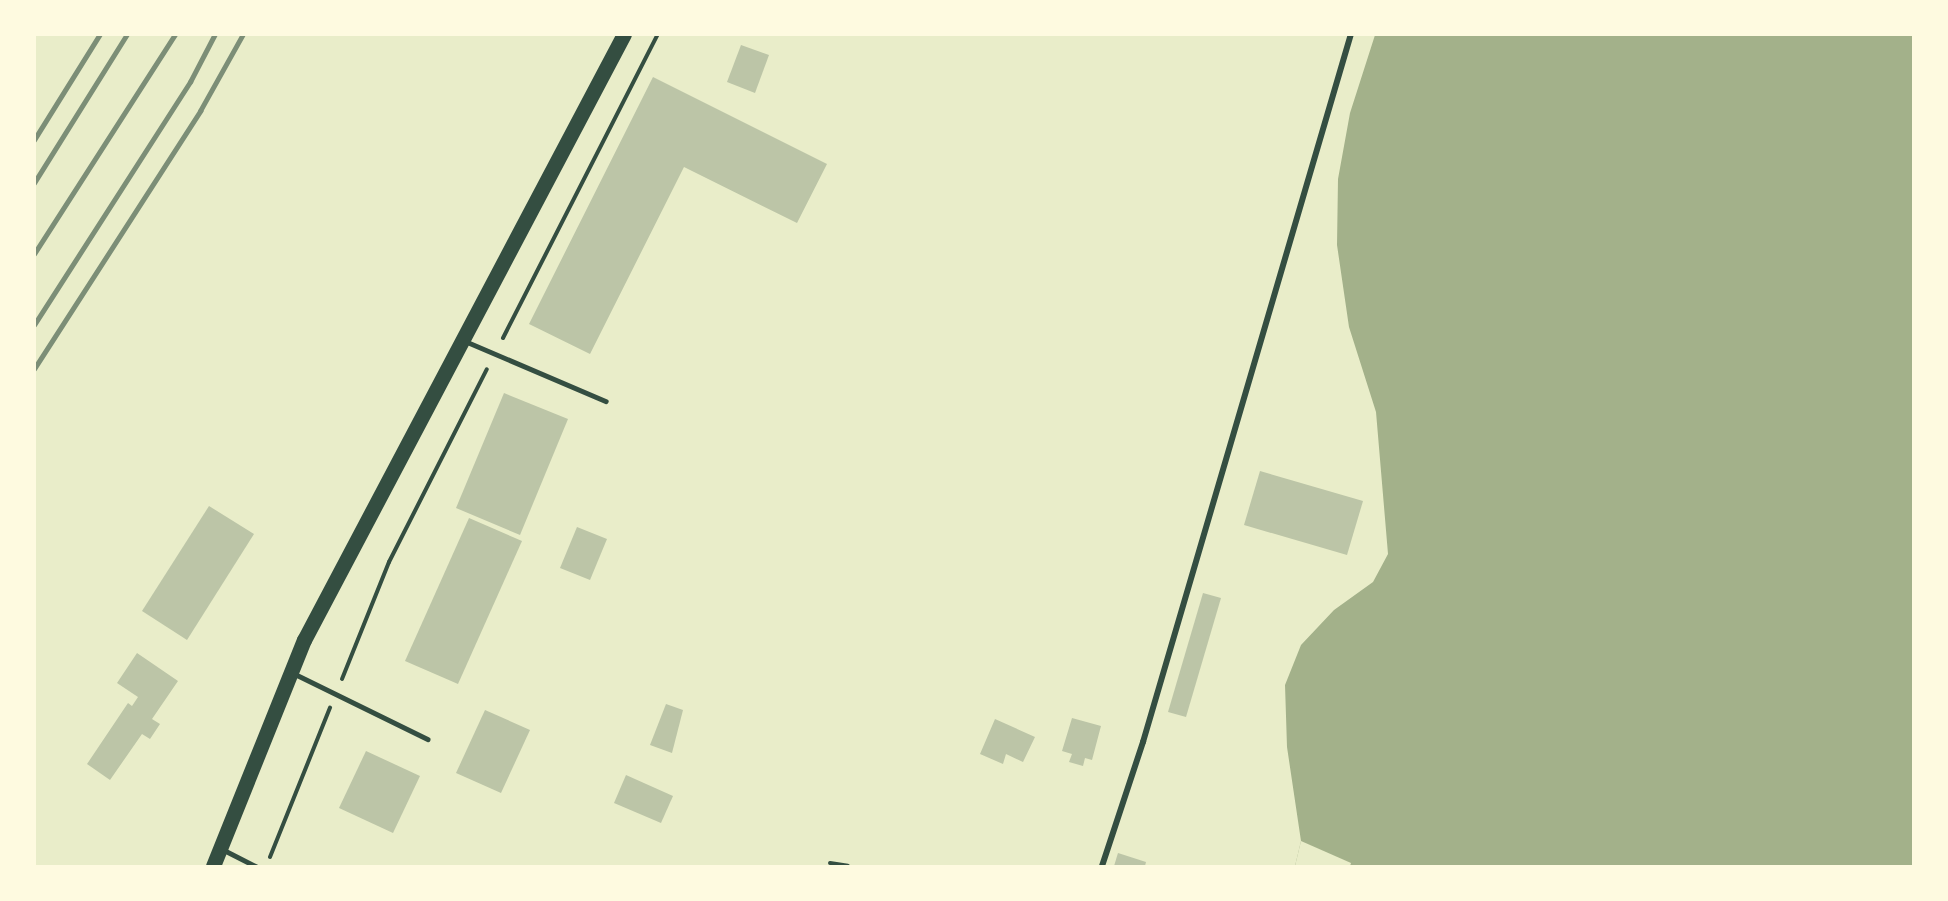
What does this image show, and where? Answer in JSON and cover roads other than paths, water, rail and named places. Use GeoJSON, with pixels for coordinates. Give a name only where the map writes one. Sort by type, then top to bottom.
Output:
{"type":"FeatureCollection","features":[{"type":"Feature","properties":{"kind":"main road"},"geometry":{"type":"LineString","coordinates":[[213,867],[304,640],[624,34]]}},
{"type":"Feature","properties":{"kind":"street"},"geometry":{"type":"LineString","coordinates":[[1102,867],[1143,742],[1351,34]]}},
{"type":"Feature","properties":{"kind":"lane"},"geometry":{"type":"LineString","coordinates":[[462,340],[606,401]]}},
{"type":"Feature","properties":{"kind":"lane"},"geometry":{"type":"LineString","coordinates":[[291,672],[428,739]]}},
{"type":"Feature","properties":{"kind":"lane"},"geometry":{"type":"LineString","coordinates":[[220,848],[256,867]]}},
{"type":"Feature","properties":{"kind":"railway"},"geometry":{"type":"LineString","coordinates":[[34,140],[100,34]]}},
{"type":"Feature","properties":{"kind":"railway"},"geometry":{"type":"LineString","coordinates":[[34,183],[127,34]]}},
{"type":"Feature","properties":{"kind":"railway"},"geometry":{"type":"LineString","coordinates":[[34,254],[175,34]]}},
{"type":"Feature","properties":{"kind":"railway"},"geometry":{"type":"LineString","coordinates":[[34,325],[190,82],[215,34]]}},
{"type":"Feature","properties":{"kind":"railway"},"geometry":{"type":"LineString","coordinates":[[34,369],[200,111],[243,34]]}}]}
